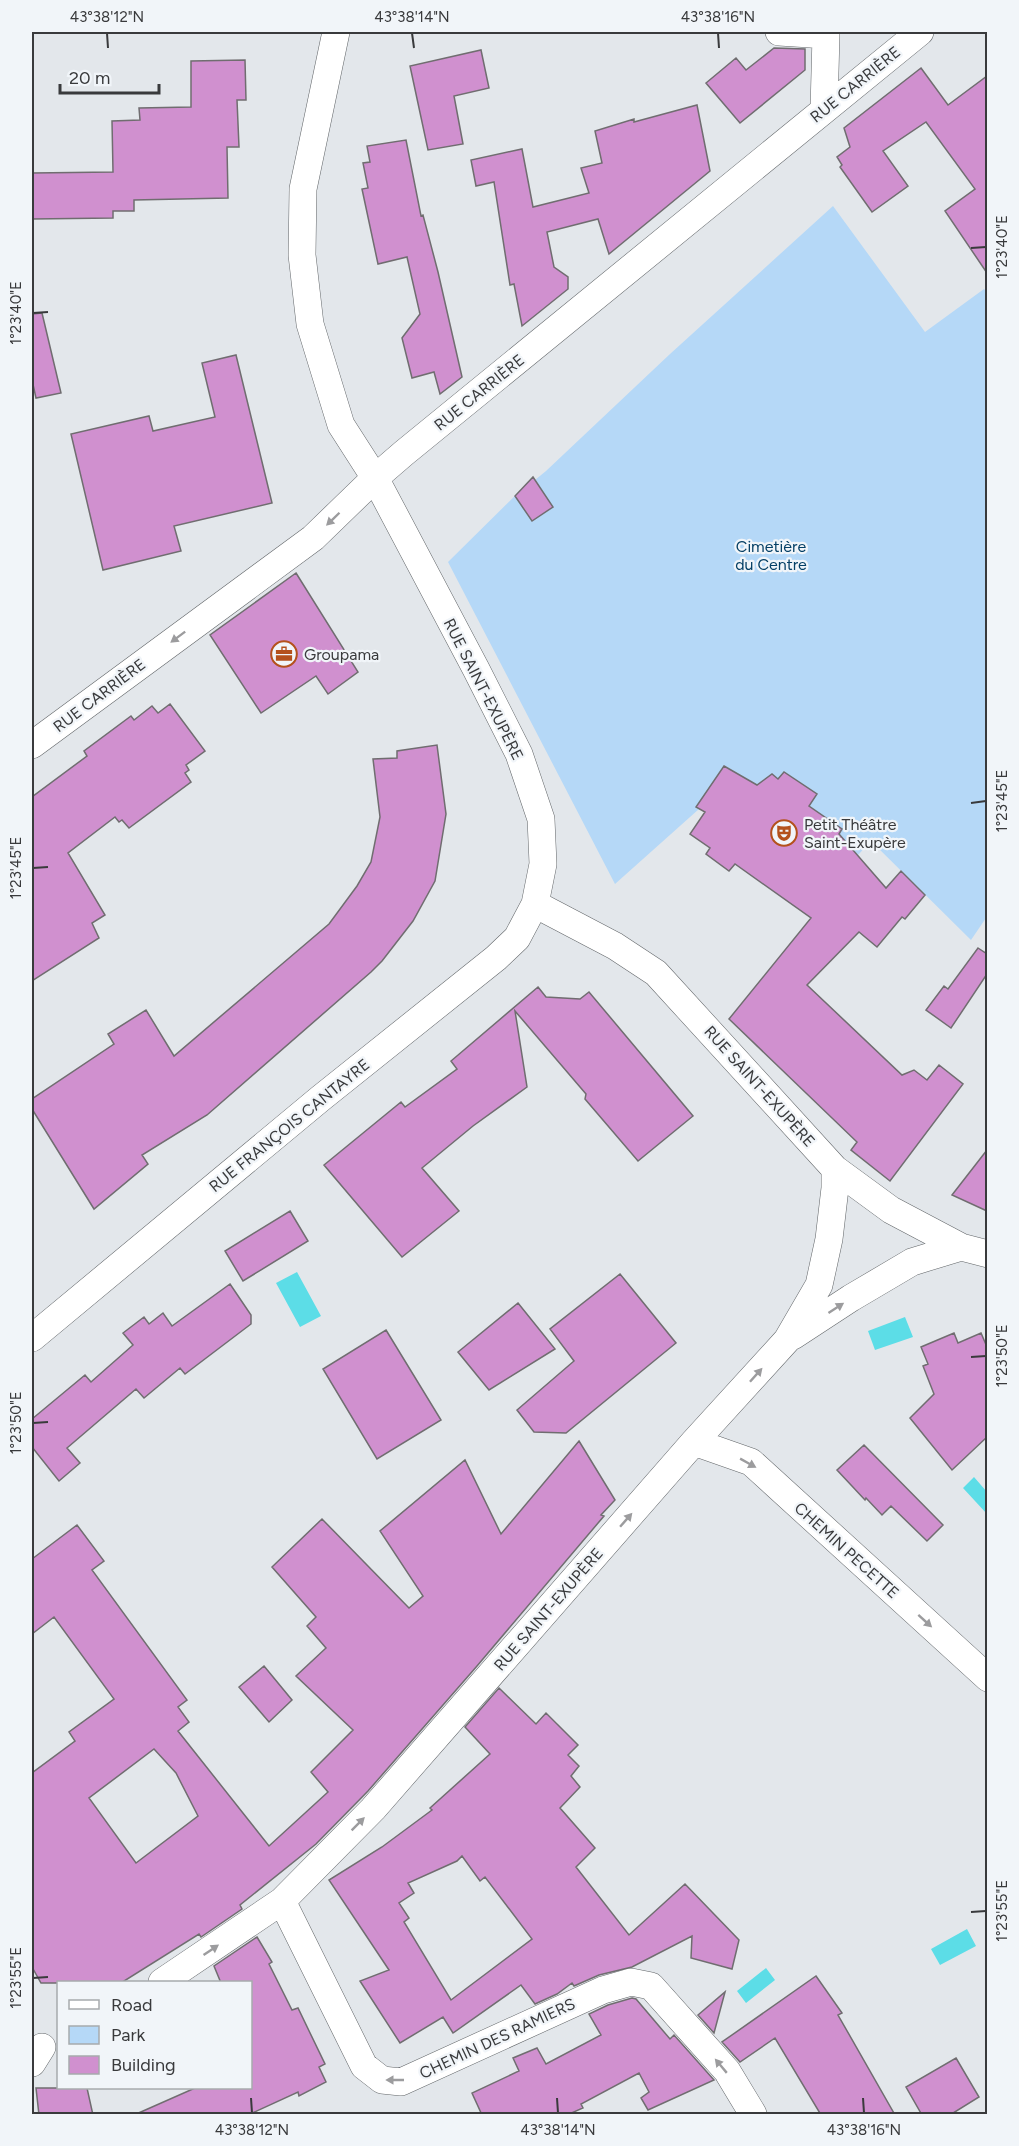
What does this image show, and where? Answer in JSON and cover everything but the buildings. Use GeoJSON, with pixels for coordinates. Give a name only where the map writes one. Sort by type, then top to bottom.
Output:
{"type":"FeatureCollection","features":[{"type":"Feature","properties":{"kind":"street","name":"RUE SAINT-EXUPÈRE"},"geometry":{"type":"LineString","coordinates":[[336,32],[303,189],[302,255],[310,324],[341,425],[375,478],[519,754],[541,819],[543,864],[535,904],[615,945],[656,973],[834,1169],[891,1210],[961,1246],[987,1254]]}},
{"type":"Feature","properties":{"kind":"street"},"geometry":{"type":"LineString","coordinates":[[779,32],[826,35],[824,109]]}},
{"type":"Feature","properties":{"kind":"street","name":"RUE CARRIÈRE"},"geometry":{"type":"LineString","coordinates":[[32,745],[313,538],[375,478],[920,32]]}},
{"type":"Feature","properties":{"kind":"street","name":"RUE FRANÇOIS CANTAYRE"},"geometry":{"type":"LineString","coordinates":[[32,1338],[321,1098],[496,958],[518,938],[535,904]]}},
{"type":"Feature","properties":{"kind":"street","name":"RUE SAINT-EXUPÈRE"},"geometry":{"type":"LineString","coordinates":[[165,1981],[282,1901],[373,1809],[694,1442],[787,1340],[819,1285],[830,1239],[835,1188],[834,1169]]}},
{"type":"Feature","properties":{"kind":"street"},"geometry":{"type":"LineString","coordinates":[[787,1340],[912,1262],[961,1246]]}},
{"type":"Feature","properties":{"kind":"street","name":"CHEMIN PECETTE"},"geometry":{"type":"LineString","coordinates":[[694,1442],[750,1462],[987,1678]]}},
{"type":"Feature","properties":{"kind":"street","name":"CHEMIN DES RAMIERS"},"geometry":{"type":"LineString","coordinates":[[282,1901],[364,2066],[382,2080],[401,2082],[603,1990],[631,1982],[651,1986],[727,2071],[753,2115]]}},
{"type":"Feature","properties":{"kind":"green space","name":"Cimetière du Centre"},"geometry":{"type":"Polygon","coordinates":[[[833,206],[925,332],[984,289],[988,293],[988,915],[971,940],[871,841],[858,855],[839,834],[842,829],[809,806],[817,794],[784,772],[778,779],[772,774],[757,785],[724,766],[697,806],[699,809],[615,884],[448,562],[533,478],[535,480],[546,471],[670,354],[833,206]]]}},
{"type":"Feature","properties":{"kind":"water"},"geometry":{"type":"Polygon","coordinates":[[[297,1272],[321,1316],[300,1327],[276,1283],[297,1272]]]}},
{"type":"Feature","properties":{"kind":"water"},"geometry":{"type":"Polygon","coordinates":[[[905,1317],[913,1337],[875,1350],[868,1331],[905,1317]]]}},
{"type":"Feature","properties":{"kind":"water"},"geometry":{"type":"Polygon","coordinates":[[[974,1477],[987,1492],[987,1514],[963,1488],[974,1477]]]}},
{"type":"Feature","properties":{"kind":"water"},"geometry":{"type":"Polygon","coordinates":[[[967,1929],[976,1946],[940,1965],[931,1949],[967,1929]]]}},
{"type":"Feature","properties":{"kind":"water"},"geometry":{"type":"Polygon","coordinates":[[[766,1968],[775,1980],[746,2003],[737,1991],[766,1968]]]}},
{"type":"Feature","properties":{"kind":"place","name":"Groupama"},"geometry":{"type":"Point","coordinates":[284,654]}},
{"type":"Feature","properties":{"kind":"place","name":"Petit Théâtre Saint-Exupère"},"geometry":{"type":"Point","coordinates":[784,833]}}]}
